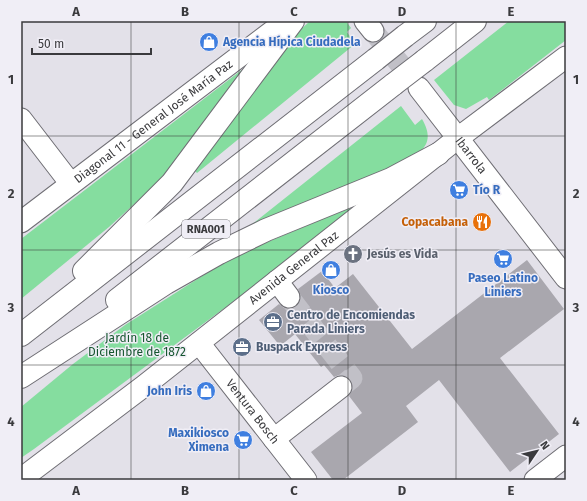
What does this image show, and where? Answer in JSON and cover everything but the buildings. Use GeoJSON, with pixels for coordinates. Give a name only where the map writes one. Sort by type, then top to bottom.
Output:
{"type":"FeatureCollection","features":[{"type":"Feature","properties":{"kind":"highway"},"geometry":{"type":"LineString","coordinates":[[21,334],[172,183],[293,21]]}},
{"type":"Feature","properties":{"kind":"highway","name":"RNA001"},"geometry":{"type":"LineString","coordinates":[[21,334],[425,21]]}},
{"type":"Feature","properties":{"kind":"highway","name":"RNA001"},"geometry":{"type":"LineString","coordinates":[[21,377],[168,259],[476,21]]}},
{"type":"Feature","properties":{"kind":"highway"},"geometry":{"type":"LineString","coordinates":[[21,377],[166,283],[219,253],[266,230],[392,179],[438,154]]}},
{"type":"Feature","properties":{"kind":"street","name":"Diagonal 11 - General José María Paz"},"geometry":{"type":"LineString","coordinates":[[21,222],[286,21]]}},
{"type":"Feature","properties":{"kind":"street","name":"Avenida General Paz"},"geometry":{"type":"LineString","coordinates":[[21,479],[199,343],[283,289],[438,154],[566,57]]}},
{"type":"Feature","properties":{"kind":"street","name":"Ibarrola"},"geometry":{"type":"LineString","coordinates":[[419,88],[566,278]]}},
{"type":"Feature","properties":{"kind":"street"},"geometry":{"type":"LineString","coordinates":[[21,119],[71,184]]}},
{"type":"Feature","properties":{"kind":"street","name":"Ventura Bosch"},"geometry":{"type":"LineString","coordinates":[[199,343],[306,480]]}},
{"type":"Feature","properties":{"kind":"street"},"geometry":{"type":"LineString","coordinates":[[274,438],[341,387]]}},
{"type":"Feature","properties":{"kind":"street"},"geometry":{"type":"LineString","coordinates":[[535,480],[566,456]]}},
{"type":"Feature","properties":{"kind":"green space"},"geometry":{"type":"Polygon","coordinates":[[[310,21],[346,21],[351,28],[347,32],[355,44],[197,173],[193,169],[208,151],[278,55],[293,37],[310,21]]]}},
{"type":"Feature","properties":{"kind":"green space"},"geometry":{"type":"Polygon","coordinates":[[[509,21],[566,21],[566,40],[489,100],[487,97],[466,109],[454,105],[434,80],[509,21]]]}},
{"type":"Feature","properties":{"kind":"green space"},"geometry":{"type":"Polygon","coordinates":[[[252,62],[175,167],[109,227],[21,299],[21,239],[252,62]]]}},
{"type":"Feature","properties":{"kind":"green space"},"geometry":{"type":"Polygon","coordinates":[[[401,106],[415,125],[422,119],[426,128],[428,135],[427,142],[420,152],[401,166],[236,237],[401,106]]]}},
{"type":"Feature","properties":{"kind":"green space","name":"Jardín 18 de Diciembre de 1872"},"geometry":{"type":"Polygon","coordinates":[[[369,201],[21,458],[21,407],[73,364],[125,325],[232,257],[369,201]]]}},
{"type":"Feature","properties":{"kind":"tunnel"},"geometry":{"type":"LineString","coordinates":[[373,31],[418,86]]}},
{"type":"Feature","properties":{"kind":"tunnel"},"geometry":{"type":"LineString","coordinates":[[289,297],[352,378],[341,387]]}},
{"type":"Feature","properties":{"kind":"place","name":"Agencia Hípica Ciudadela"},"geometry":{"type":"Point","coordinates":[209,42]}},
{"type":"Feature","properties":{"kind":"place","name":"Tío R"},"geometry":{"type":"Point","coordinates":[459,190]}},
{"type":"Feature","properties":{"kind":"place","name":"Copacabana"},"geometry":{"type":"Point","coordinates":[482,222]}},
{"type":"Feature","properties":{"kind":"place","name":"Jesús es Vida"},"geometry":{"type":"Point","coordinates":[353,254]}},
{"type":"Feature","properties":{"kind":"place","name":"Paseo Latino Liniers"},"geometry":{"type":"Point","coordinates":[503,259]}},
{"type":"Feature","properties":{"kind":"place","name":"Kiosco"},"geometry":{"type":"Point","coordinates":[331,270]}},
{"type":"Feature","properties":{"kind":"place","name":"Centro de Encomiendas Parada Liniers"},"geometry":{"type":"Point","coordinates":[273,322]}},
{"type":"Feature","properties":{"kind":"place","name":"Buspack Express"},"geometry":{"type":"Point","coordinates":[242,347]}},
{"type":"Feature","properties":{"kind":"place","name":"John Iris"},"geometry":{"type":"Point","coordinates":[206,391]}},
{"type":"Feature","properties":{"kind":"place","name":"Maxikiosco Ximena"},"geometry":{"type":"Point","coordinates":[243,440]}}]}
